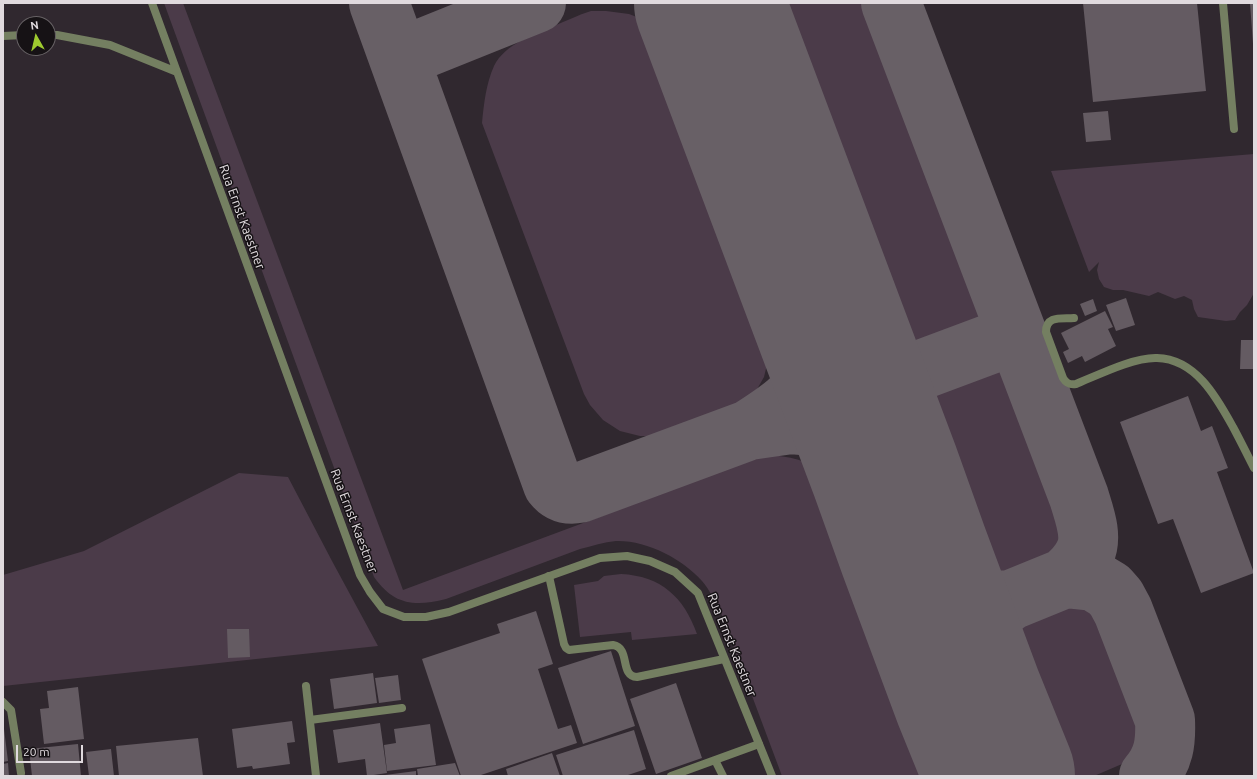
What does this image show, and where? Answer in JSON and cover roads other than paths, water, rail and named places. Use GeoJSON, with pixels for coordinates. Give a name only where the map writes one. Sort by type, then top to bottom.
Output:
{"type":"FeatureCollection","features":[{"type":"Feature","properties":{"kind":"street","name":"Rua Ernst Kaestner"},"geometry":{"type":"LineString","coordinates":[[152,3],[360,575],[370,592],[383,609],[404,617],[426,617],[449,612],[600,558],[627,556],[650,561],[675,572],[698,593],[772,776]]}},
{"type":"Feature","properties":{"kind":"street"},"geometry":{"type":"LineString","coordinates":[[1223,3],[1234,129]]}},
{"type":"Feature","properties":{"kind":"street"},"geometry":{"type":"LineString","coordinates":[[56,35],[110,45],[177,72]]}},
{"type":"Feature","properties":{"kind":"street"},"geometry":{"type":"LineString","coordinates":[[3,36],[16,36]]}},
{"type":"Feature","properties":{"kind":"street"},"geometry":{"type":"LineString","coordinates":[[1074,318],[1056,319],[1050,321],[1046,326],[1046,332],[1063,378],[1066,382],[1076,384],[1121,366],[1146,359],[1158,358],[1181,365],[1194,373],[1215,395],[1254,468]]}},
{"type":"Feature","properties":{"kind":"street"},"geometry":{"type":"LineString","coordinates":[[549,576],[564,644],[569,650],[613,645],[617,646],[622,651],[628,671],[633,677],[724,659]]}},
{"type":"Feature","properties":{"kind":"street"},"geometry":{"type":"LineString","coordinates":[[306,686],[316,776]]}},
{"type":"Feature","properties":{"kind":"street"},"geometry":{"type":"LineString","coordinates":[[3,702],[11,710],[21,773]]}},
{"type":"Feature","properties":{"kind":"street"},"geometry":{"type":"LineString","coordinates":[[310,720],[402,708]]}},
{"type":"Feature","properties":{"kind":"street"},"geometry":{"type":"LineString","coordinates":[[670,776],[759,744]]}},
{"type":"Feature","properties":{"kind":"street"},"geometry":{"type":"LineString","coordinates":[[715,760],[723,776]]}}]}
